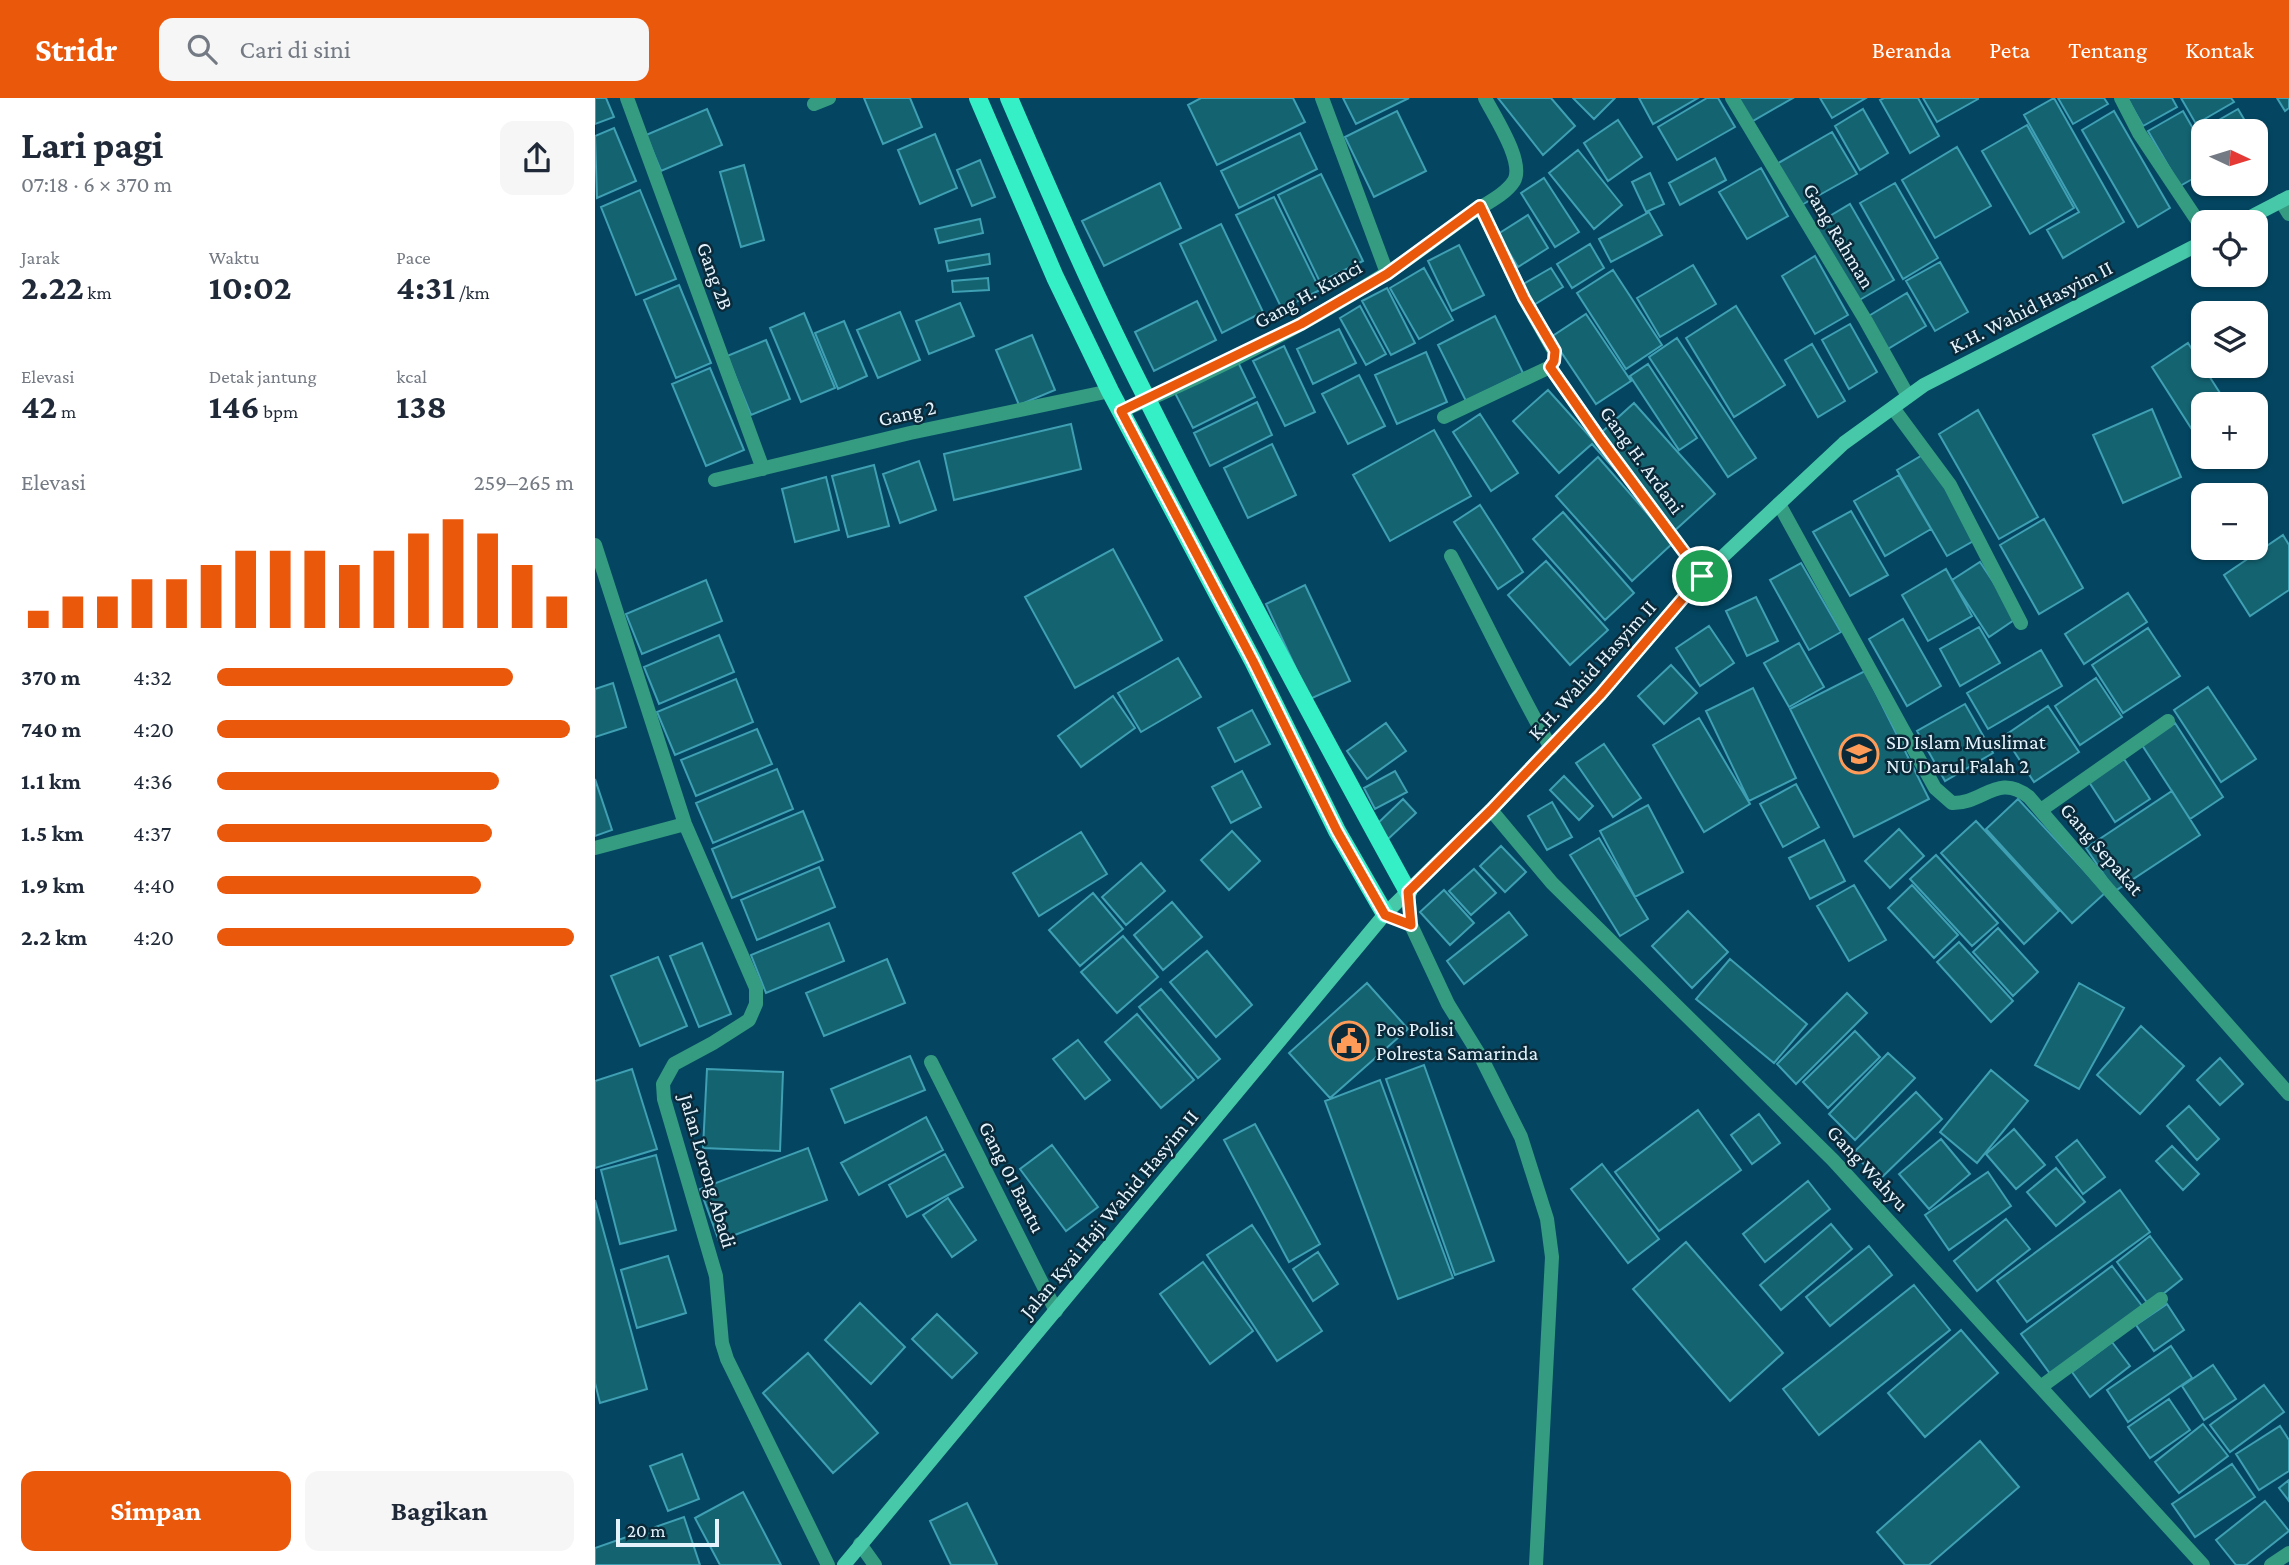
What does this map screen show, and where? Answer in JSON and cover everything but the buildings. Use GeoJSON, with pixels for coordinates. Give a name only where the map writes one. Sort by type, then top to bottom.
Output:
{"type":"FeatureCollection","features":[{"type":"Feature","properties":{"kind":"main road"},"geometry":{"type":"LineString","coordinates":[[978,98],[1055,277],[1110,391],[1253,661],[1319,797],[1385,915]]}},
{"type":"Feature","properties":{"kind":"main road"},"geometry":{"type":"LineString","coordinates":[[1009,98],[1067,233],[1147,400],[1408,892]]}},
{"type":"Feature","properties":{"kind":"street","name":"Gang 2B"},"geometry":{"type":"LineString","coordinates":[[627,98],[763,469]]}},
{"type":"Feature","properties":{"kind":"street"},"geometry":{"type":"LineString","coordinates":[[814,104],[829,98]]}},
{"type":"Feature","properties":{"kind":"street"},"geometry":{"type":"LineString","coordinates":[[1322,98],[1387,274]]}},
{"type":"Feature","properties":{"kind":"street","name":"Gang H. Kunci"},"geometry":{"type":"LineString","coordinates":[[1121,411],[1301,324],[1387,274],[1480,206],[1504,192],[1515,179],[1517,165],[1485,98]]}},
{"type":"Feature","properties":{"kind":"street","name":"Gang Rahman"},"geometry":{"type":"LineString","coordinates":[[1732,98],[1908,396]]}},
{"type":"Feature","properties":{"kind":"street"},"geometry":{"type":"LineString","coordinates":[[2120,98],[2139,133],[2191,211]]}},
{"type":"Feature","properties":{"kind":"street"},"geometry":{"type":"LineString","coordinates":[[2268,211],[2286,204]]}},
{"type":"Feature","properties":{"kind":"street","name":"Gang H. Ardani"},"geometry":{"type":"LineString","coordinates":[[1480,206],[1524,298],[1555,351],[1550,367],[1702,576]]}},
{"type":"Feature","properties":{"kind":"street","name":"K.H. Wahid Hasyim II"},"geometry":{"type":"LineString","coordinates":[[1408,892],[1551,748],[1702,576],[1844,443],[1924,385],[2191,248]]}},
{"type":"Feature","properties":{"kind":"street"},"geometry":{"type":"LineString","coordinates":[[1444,417],[1550,367]]}},
{"type":"Feature","properties":{"kind":"street","name":"Gang 2"},"geometry":{"type":"LineString","coordinates":[[715,480],[909,433],[1110,391]]}},
{"type":"Feature","properties":{"kind":"street"},"geometry":{"type":"LineString","coordinates":[[1893,408],[1950,485],[2021,623]]}},
{"type":"Feature","properties":{"kind":"street","name":"Gang Sepakat"},"geometry":{"type":"LineString","coordinates":[[1779,504],[1935,788],[1952,803],[1963,804],[2003,787],[2012,787],[2022,792],[2041,810],[2106,888],[2289,1094]]}},
{"type":"Feature","properties":{"kind":"street","name":"Jalan Lorong Abadi"},"geometry":{"type":"LineString","coordinates":[[595,545],[685,824],[756,988],[756,1004],[749,1020],[674,1064],[663,1084],[664,1099],[709,1246],[716,1276],[722,1343],[727,1359],[828,1565]]}},
{"type":"Feature","properties":{"kind":"street"},"geometry":{"type":"LineString","coordinates":[[1451,556],[1523,699],[1551,748]]}},
{"type":"Feature","properties":{"kind":"street"},"geometry":{"type":"LineString","coordinates":[[2041,810],[2168,721]]}},
{"type":"Feature","properties":{"kind":"street","name":"Gang Wahyu"},"geometry":{"type":"LineString","coordinates":[[1491,810],[1552,883],[1833,1160],[2203,1565]]}},
{"type":"Feature","properties":{"kind":"street"},"geometry":{"type":"LineString","coordinates":[[595,848],[685,824]]}},
{"type":"Feature","properties":{"kind":"street"},"geometry":{"type":"LineString","coordinates":[[1408,892],[1411,925],[1448,1004],[1482,1059],[1510,1112],[1547,1219],[1552,1257],[1536,1565]]}},
{"type":"Feature","properties":{"kind":"street","name":"Jalan Kyai Haji Wahid Hasyim II"},"geometry":{"type":"LineString","coordinates":[[844,1565],[1385,915],[1408,892]]}},
{"type":"Feature","properties":{"kind":"street"},"geometry":{"type":"LineString","coordinates":[[1385,915],[1411,925]]}},
{"type":"Feature","properties":{"kind":"street","name":"Gang 01 Bantu"},"geometry":{"type":"LineString","coordinates":[[931,1062],[1056,1311]]}},
{"type":"Feature","properties":{"kind":"street"},"geometry":{"type":"LineString","coordinates":[[2042,1387],[2161,1299]]}},
{"type":"Feature","properties":{"kind":"street"},"geometry":{"type":"LineString","coordinates":[[860,1544],[875,1565]]}},
{"type":"Feature","properties":{"kind":"street"},"geometry":{"type":"LineString","coordinates":[[2271,1565],[2289,1553]]}},
{"type":"Feature","properties":{"kind":"place","name":"SD Islam Muslimat NU Darul Falah 2"},"geometry":{"type":"Point","coordinates":[1859,754]}},
{"type":"Feature","properties":{"kind":"place","name":"Pos Polisi Polresta Samarinda"},"geometry":{"type":"Point","coordinates":[1349,1041]}},
{"type":"Feature","properties":{"kind":"route"},"geometry":{"type":"LineString","coordinates":[[1480,206],[1524,298],[1555,351],[1550,367],[1702,576],[1600,695],[1491,810],[1408,892],[1411,925],[1385,915],[1337,831],[1253,661],[1121,411],[1301,324],[1387,274],[1480,206]]}}]}
